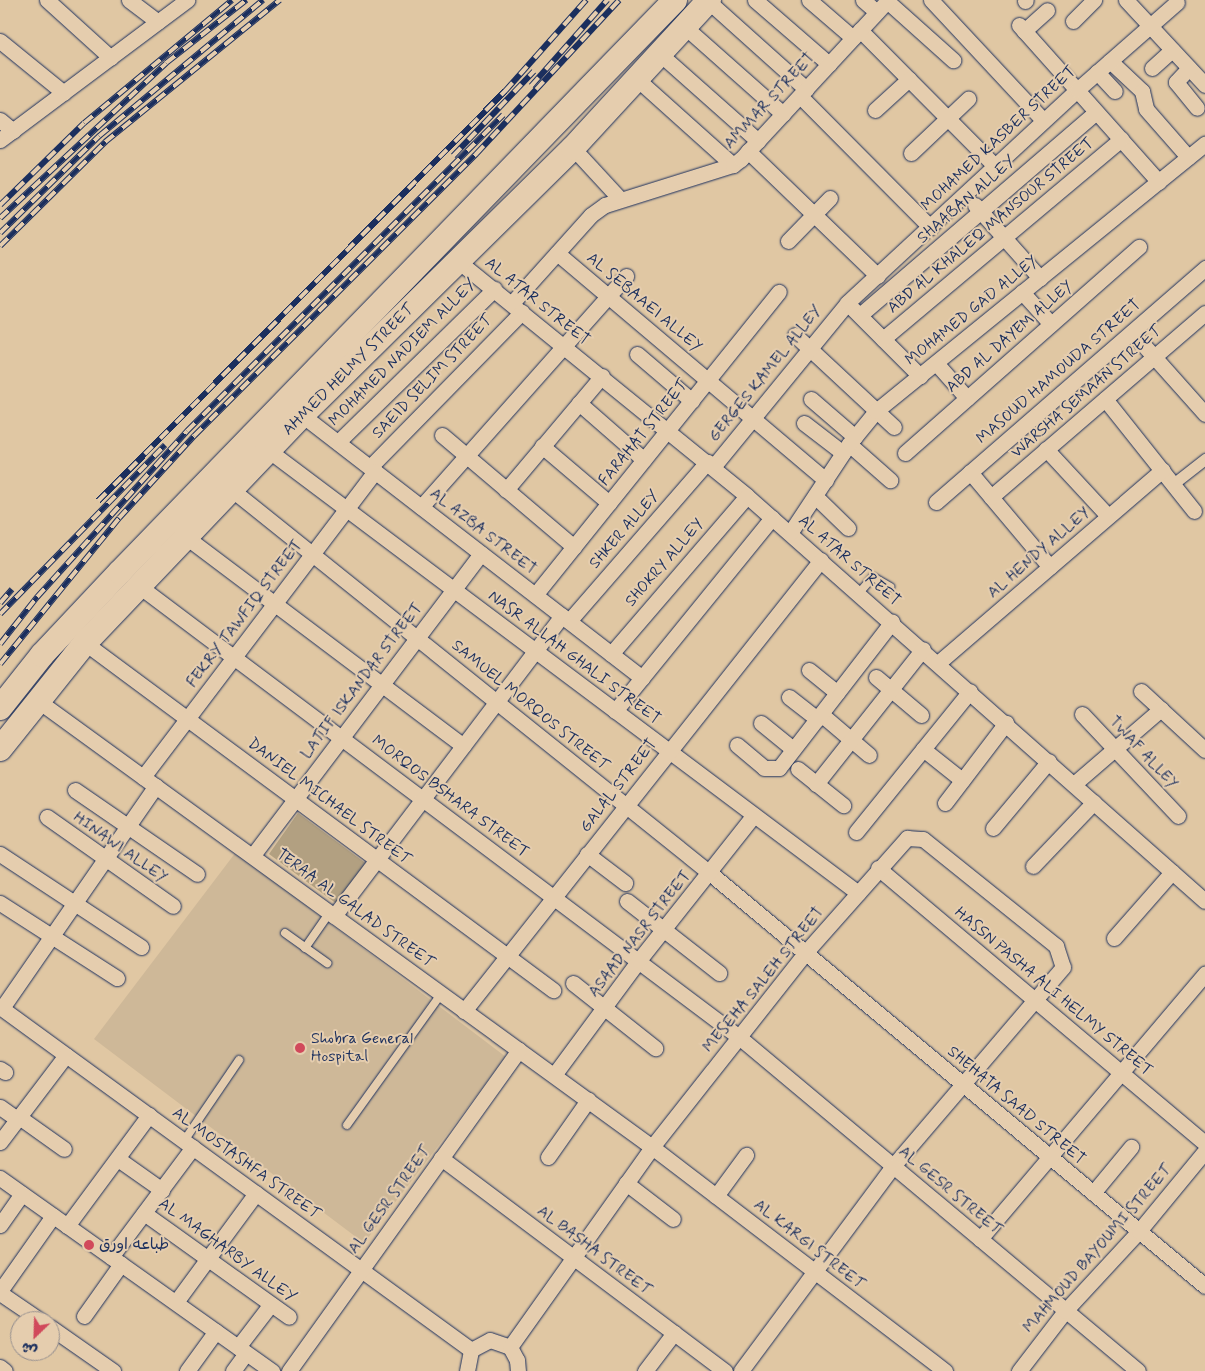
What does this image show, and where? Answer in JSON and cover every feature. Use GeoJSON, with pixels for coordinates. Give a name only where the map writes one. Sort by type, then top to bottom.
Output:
{"type":"FeatureCollection","features":[{"type":"Feature","properties":{"kind":"main road","name":"AHMED HELMY STREET"},"geometry":{"type":"LineString","coordinates":[[0,749],[84,643],[302,414],[573,148],[708,0]]}},
{"type":"Feature","properties":{"kind":"main road","name":"AHMED HELMY STREET"},"geometry":{"type":"LineString","coordinates":[[0,708],[42,656],[133,558],[668,8]]}},
{"type":"Feature","properties":{"kind":"main road"},"geometry":{"type":"LineString","coordinates":[[668,8],[682,30]]}},
{"type":"Feature","properties":{"kind":"street"},"geometry":{"type":"LineString","coordinates":[[47,0],[111,58]]}},
{"type":"Feature","properties":{"kind":"street"},"geometry":{"type":"LineString","coordinates":[[129,0],[158,22]]}},
{"type":"Feature","properties":{"kind":"street"},"geometry":{"type":"LineString","coordinates":[[0,140],[187,0]]}},
{"type":"Feature","properties":{"kind":"street"},"geometry":{"type":"LineString","coordinates":[[708,0],[803,92],[930,227]]}},
{"type":"Feature","properties":{"kind":"street"},"geometry":{"type":"LineString","coordinates":[[755,0],[829,64]]}},
{"type":"Feature","properties":{"kind":"street"},"geometry":{"type":"LineString","coordinates":[[809,0],[857,34],[909,79],[996,166]]}},
{"type":"Feature","properties":{"kind":"street"},"geometry":{"type":"LineString","coordinates":[[863,0],[884,4],[953,60]]}},
{"type":"Feature","properties":{"kind":"street"},"geometry":{"type":"LineString","coordinates":[[931,0],[1043,120]]}},
{"type":"Feature","properties":{"kind":"street"},"geometry":{"type":"LineString","coordinates":[[1073,21],[1094,0]]}},
{"type":"Feature","properties":{"kind":"street"},"geometry":{"type":"LineString","coordinates":[[1126,0],[1205,85]]}},
{"type":"Feature","properties":{"kind":"street","name":"MOHAMED KASBER STREET"},"geometry":{"type":"LineString","coordinates":[[847,303],[965,195],[1043,120],[1177,2]]}},
{"type":"Feature","properties":{"kind":"street","name":"AMMAR STREET"},"geometry":{"type":"LineString","coordinates":[[557,253],[591,215],[620,199],[732,165],[753,146],[884,4]]}},
{"type":"Feature","properties":{"kind":"street"},"geometry":{"type":"LineString","coordinates":[[1047,10],[1022,28],[1158,182]]}},
{"type":"Feature","properties":{"kind":"street"},"geometry":{"type":"LineString","coordinates":[[682,30],[783,114]]}},
{"type":"Feature","properties":{"kind":"street"},"geometry":{"type":"LineString","coordinates":[[0,41],[64,93]]}},
{"type":"Feature","properties":{"kind":"street"},"geometry":{"type":"LineString","coordinates":[[1152,68],[1172,50]]}},
{"type":"Feature","properties":{"kind":"street"},"geometry":{"type":"LineString","coordinates":[[660,54],[753,146],[814,214],[878,276]]}},
{"type":"Feature","properties":{"kind":"street"},"geometry":{"type":"LineString","coordinates":[[1110,60],[1142,91],[1146,109],[1188,157]]}},
{"type":"Feature","properties":{"kind":"street"},"geometry":{"type":"LineString","coordinates":[[1189,68],[1176,80],[1197,108]]}},
{"type":"Feature","properties":{"kind":"street"},"geometry":{"type":"LineString","coordinates":[[1097,72],[1115,91]]}},
{"type":"Feature","properties":{"kind":"street"},"geometry":{"type":"LineString","coordinates":[[875,110],[909,79]]}},
{"type":"Feature","properties":{"kind":"street"},"geometry":{"type":"LineString","coordinates":[[637,80],[732,165]]}},
{"type":"Feature","properties":{"kind":"street"},"geometry":{"type":"LineString","coordinates":[[911,153],[968,99]]}},
{"type":"Feature","properties":{"kind":"street","name":"SHAABAN ALLEY"},"geometry":{"type":"LineString","coordinates":[[860,316],[1096,112]]}},
{"type":"Feature","properties":{"kind":"street"},"geometry":{"type":"LineString","coordinates":[[0,120],[13,131]]}},
{"type":"Feature","properties":{"kind":"street","name":"ABD AL KHALEQ MANSOUR STREET"},"geometry":{"type":"LineString","coordinates":[[884,339],[1121,139]]}},
{"type":"Feature","properties":{"kind":"street","name":"MOHAMED GAD ALLEY"},"geometry":{"type":"LineString","coordinates":[[790,533],[849,445],[876,411],[1205,144]]}},
{"type":"Feature","properties":{"kind":"street"},"geometry":{"type":"LineString","coordinates":[[573,148],[620,199]]}},
{"type":"Feature","properties":{"kind":"street"},"geometry":{"type":"LineString","coordinates":[[965,195],[1040,278]]}},
{"type":"Feature","properties":{"kind":"street"},"geometry":{"type":"LineString","coordinates":[[788,241],[830,198]]}},
{"type":"Feature","properties":{"kind":"street","name":"ABD AL DAYEM ALLEY"},"geometry":{"type":"LineString","coordinates":[[905,452],[1139,247]]}},
{"type":"Feature","properties":{"kind":"street","name":"AL SEBAAEI ALLEY"},"geometry":{"type":"LineString","coordinates":[[557,253],[826,480]]}},
{"type":"Feature","properties":{"kind":"street","name":"SAEID SELIM STREET"},"geometry":{"type":"LineString","coordinates":[[373,469],[517,308],[557,253]]}},
{"type":"Feature","properties":{"kind":"street","name":"AL ATAR STREET"},"geometry":{"type":"LineString","coordinates":[[458,261],[669,429],[710,464],[970,690],[1205,901]]}},
{"type":"Feature","properties":{"kind":"street","name":"MASOUD HAMOUDA STREET"},"geometry":{"type":"LineString","coordinates":[[936,502],[1205,268]]}},
{"type":"Feature","properties":{"kind":"street"},"geometry":{"type":"LineString","coordinates":[[422,507],[626,276]]}},
{"type":"Feature","properties":{"kind":"street","name":"MOHAMED NADIEM ALLEY"},"geometry":{"type":"LineString","coordinates":[[338,442],[494,289]]}},
{"type":"Feature","properties":{"kind":"street","name":"FARAHAT STREET"},"geometry":{"type":"LineString","coordinates":[[535,595],[779,292]]}},
{"type":"Feature","properties":{"kind":"street"},"geometry":{"type":"LineString","coordinates":[[1022,292],[1051,324]]}},
{"type":"Feature","properties":{"kind":"street"},"geometry":{"type":"LineString","coordinates":[[847,303],[920,376]]}},
{"type":"Feature","properties":{"kind":"street","name":"GERGES KAMEL ALLEY"},"geometry":{"type":"LineString","coordinates":[[710,464],[847,303]]}},
{"type":"Feature","properties":{"kind":"street","name":"WARSHA SEMAAN STREET"},"geometry":{"type":"LineString","coordinates":[[991,497],[1204,315]]}},
{"type":"Feature","properties":{"kind":"street"},"geometry":{"type":"LineString","coordinates":[[1132,332],[1205,414]]}},
{"type":"Feature","properties":{"kind":"street"},"geometry":{"type":"LineString","coordinates":[[795,335],[894,427]]}},
{"type":"Feature","properties":{"kind":"street"},"geometry":{"type":"LineString","coordinates":[[637,354],[692,401]]}},
{"type":"Feature","properties":{"kind":"street"},"geometry":{"type":"LineString","coordinates":[[936,362],[967,398]]}},
{"type":"Feature","properties":{"kind":"street"},"geometry":{"type":"LineString","coordinates":[[506,490],[602,376]]}},
{"type":"Feature","properties":{"kind":"street"},"geometry":{"type":"LineString","coordinates":[[811,399],[849,445],[890,480]]}},
{"type":"Feature","properties":{"kind":"street"},"geometry":{"type":"LineString","coordinates":[[1105,399],[1194,511]]}},
{"type":"Feature","properties":{"kind":"street"},"geometry":{"type":"LineString","coordinates":[[579,402],[644,460]]}},
{"type":"Feature","properties":{"kind":"street","name":"AL AZBA STREET"},"geometry":{"type":"LineString","coordinates":[[302,414],[642,678]]}},
{"type":"Feature","properties":{"kind":"street"},"geometry":{"type":"LineString","coordinates":[[804,423],[849,445]]}},
{"type":"Feature","properties":{"kind":"street"},"geometry":{"type":"LineString","coordinates":[[442,435],[574,547]]}},
{"type":"Feature","properties":{"kind":"street"},"geometry":{"type":"LineString","coordinates":[[542,446],[609,503]]}},
{"type":"Feature","properties":{"kind":"street","name":"NASR ALLAH GHALI STREET"},"geometry":{"type":"LineString","coordinates":[[268,450],[858,893]]}},
{"type":"Feature","properties":{"kind":"street"},"geometry":{"type":"LineString","coordinates":[[1046,450],[1108,516]]}},
{"type":"Feature","properties":{"kind":"street"},"geometry":{"type":"LineString","coordinates":[[1173,484],[1205,459]]}},
{"type":"Feature","properties":{"kind":"street","name":"SHKER ALLEY"},"geometry":{"type":"LineString","coordinates":[[332,914],[377,859],[535,651],[710,464]]}},
{"type":"Feature","properties":{"kind":"street","name":"FEKRY TAWFIQ STREET"},"geometry":{"type":"LineString","coordinates":[[1,1007],[128,826],[150,782],[188,719],[373,469]]}},
{"type":"Feature","properties":{"kind":"street","name":"AL HENDY ALLEY"},"geometry":{"type":"LineString","coordinates":[[938,662],[1162,470]]}},
{"type":"Feature","properties":{"kind":"street"},"geometry":{"type":"LineString","coordinates":[[970,472],[1050,567]]}},
{"type":"Feature","properties":{"kind":"street","name":"SAMUEL MORQOS STREET"},"geometry":{"type":"LineString","coordinates":[[231,490],[711,874],[805,953]]}},
{"type":"Feature","properties":{"kind":"street","name":"SHOKRY ALLEY"},"geometry":{"type":"LineString","coordinates":[[611,654],[747,496]]}},
{"type":"Feature","properties":{"kind":"street"},"geometry":{"type":"LineString","coordinates":[[815,496],[848,528]]}},
{"type":"Feature","properties":{"kind":"street"},"geometry":{"type":"LineString","coordinates":[[615,711],[772,518]]}},
{"type":"Feature","properties":{"kind":"street"},"geometry":{"type":"LineString","coordinates":[[186,536],[463,746]]}},
{"type":"Feature","properties":{"kind":"street","name":"LATIF ISKANDAR STREET"},"geometry":{"type":"LineString","coordinates":[[253,855],[481,553]]}},
{"type":"Feature","properties":{"kind":"street","name":"GALAL STREET"},"geometry":{"type":"LineString","coordinates":[[464,1010],[821,560]]}},
{"type":"Feature","properties":{"kind":"street","name":"MORQOS BSHARA STREET"},"geometry":{"type":"LineString","coordinates":[[139,586],[639,960],[739,1038]]}},
{"type":"Feature","properties":{"kind":"street"},"geometry":{"type":"LineString","coordinates":[[737,745],[772,770],[779,768],[892,622]]}},
{"type":"Feature","properties":{"kind":"street","name":"DANIEL MICHAEL STREET"},"geometry":{"type":"LineString","coordinates":[[84,643],[553,990]]}},
{"type":"Feature","properties":{"kind":"street"},"geometry":{"type":"LineString","coordinates":[[816,784],[923,649]]}},
{"type":"Feature","properties":{"kind":"street"},"geometry":{"type":"LineString","coordinates":[[810,670],[837,693]]}},
{"type":"Feature","properties":{"kind":"street"},"geometry":{"type":"LineString","coordinates":[[876,677],[921,715]]}},
{"type":"Feature","properties":{"kind":"street"},"geometry":{"type":"LineString","coordinates":[[856,832],[970,690]]}},
{"type":"Feature","properties":{"kind":"street"},"geometry":{"type":"LineString","coordinates":[[1141,690],[1205,750]]}},
{"type":"Feature","properties":{"kind":"street"},"geometry":{"type":"LineString","coordinates":[[789,697],[852,739],[869,755]]}},
{"type":"Feature","properties":{"kind":"street","name":"TERAA AL GALAD STREET"},"geometry":{"type":"LineString","coordinates":[[37,700],[253,855],[652,1147]]}},
{"type":"Feature","properties":{"kind":"street"},"geometry":{"type":"LineString","coordinates":[[1074,784],[1161,709]]}},
{"type":"Feature","properties":{"kind":"street","name":"TWAF ALLEY"},"geometry":{"type":"LineString","coordinates":[[1082,714],[1178,816]]}},
{"type":"Feature","properties":{"kind":"street"},"geometry":{"type":"LineString","coordinates":[[761,723],[793,749]]}},
{"type":"Feature","properties":{"kind":"street"},"geometry":{"type":"LineString","coordinates":[[945,802],[1006,723]]}},
{"type":"Feature","properties":{"kind":"street"},"geometry":{"type":"LineString","coordinates":[[923,749],[962,780]]}},
{"type":"Feature","properties":{"kind":"street"},"geometry":{"type":"LineString","coordinates":[[993,828],[1049,761]]}},
{"type":"Feature","properties":{"kind":"street"},"geometry":{"type":"LineString","coordinates":[[798,769],[843,805]]}},
{"type":"Feature","properties":{"kind":"street"},"geometry":{"type":"LineString","coordinates":[[75,790],[196,874]]}},
{"type":"Feature","properties":{"kind":"street"},"geometry":{"type":"LineString","coordinates":[[1033,866],[1094,802]]}},
{"type":"Feature","properties":{"kind":"street","name":"ASAAD NASR STREET"},"geometry":{"type":"LineString","coordinates":[[554,1075],[639,960],[711,874],[754,816]]}},
{"type":"Feature","properties":{"kind":"street","name":"HINAWI ALLEY"},"geometry":{"type":"LineString","coordinates":[[47,818],[173,906]]}},
{"type":"Feature","properties":{"kind":"street","name":"MESEHA SALEH STREET"},"geometry":{"type":"LineString","coordinates":[[510,1347],[652,1147],[805,953],[906,838],[923,839],[1056,946],[1063,967],[1034,1000]]}},
{"type":"Feature","properties":{"kind":"street"},"geometry":{"type":"LineString","coordinates":[[0,854],[141,947]]}},
{"type":"Feature","properties":{"kind":"street"},"geometry":{"type":"LineString","coordinates":[[587,854],[624,883]]}},
{"type":"Feature","properties":{"kind":"street","name":"HASSN PASHA ALI HELMY STREET"},"geometry":{"type":"LineString","coordinates":[[878,868],[1205,1143]]}},
{"type":"Feature","properties":{"kind":"street"},"geometry":{"type":"LineString","coordinates":[[1114,938],[1172,872]]}},
{"type":"Feature","properties":{"kind":"street"},"geometry":{"type":"LineString","coordinates":[[627,901],[719,973]]}},
{"type":"Feature","properties":{"kind":"street"},"geometry":{"type":"LineString","coordinates":[[0,903],[117,978]]}},
{"type":"Feature","properties":{"kind":"street","name":"SHEHATA SAAD STREET"},"geometry":{"type":"LineString","coordinates":[[805,953],[1205,1286]]}},
{"type":"Feature","properties":{"kind":"street"},"geometry":{"type":"LineString","coordinates":[[980,1239],[1205,974]]}},
{"type":"Feature","properties":{"kind":"street"},"geometry":{"type":"LineString","coordinates":[[573,983],[655,1048]]}},
{"type":"Feature","properties":{"kind":"street"},"geometry":{"type":"LineString","coordinates":[[741,1371],[893,1166],[1034,1000]]}},
{"type":"Feature","properties":{"kind":"street","name":"AL MOSTASHFA STREET"},"geometry":{"type":"LineString","coordinates":[[1,1007],[471,1350]]}},
{"type":"Feature","properties":{"kind":"street","name":"AL GESR STREET"},"geometry":{"type":"LineString","coordinates":[[739,1038],[1138,1371]]}},
{"type":"Feature","properties":{"kind":"street","name":"AL GESR STREET"},"geometry":{"type":"LineString","coordinates":[[289,1371],[519,1050]]}},
{"type":"Feature","properties":{"kind":"street"},"geometry":{"type":"LineString","coordinates":[[0,1142],[66,1055]]}},
{"type":"Feature","properties":{"kind":"street"},"geometry":{"type":"LineString","coordinates":[[548,1157],[588,1100]]}},
{"type":"Feature","properties":{"kind":"street"},"geometry":{"type":"LineString","coordinates":[[0,1107],[64,1149]]}},
{"type":"Feature","properties":{"kind":"street"},"geometry":{"type":"LineString","coordinates":[[67,1226],[149,1115]]}},
{"type":"Feature","properties":{"kind":"street"},"geometry":{"type":"LineString","coordinates":[[84,1316],[144,1213],[162,1190],[188,1144]]}},
{"type":"Feature","properties":{"kind":"street","name":"AL KARGI STREET"},"geometry":{"type":"LineString","coordinates":[[652,1147],[944,1371]]}},
{"type":"Feature","properties":{"kind":"street"},"geometry":{"type":"LineString","coordinates":[[1093,1193],[1131,1147]]}},
{"type":"Feature","properties":{"kind":"street","name":"MAHMOUD BAYOUMI STREET"},"geometry":{"type":"LineString","coordinates":[[1019,1371],[1065,1311],[1139,1231],[1205,1151]]}},
{"type":"Feature","properties":{"kind":"street"},"geometry":{"type":"LineString","coordinates":[[716,1196],[746,1155]]}},
{"type":"Feature","properties":{"kind":"street","name":"AL BASHA STREET"},"geometry":{"type":"LineString","coordinates":[[442,1158],[725,1371]]}},
{"type":"Feature","properties":{"kind":"street"},"geometry":{"type":"LineString","coordinates":[[118,1159],[162,1190]]}},
{"type":"Feature","properties":{"kind":"street"},"geometry":{"type":"LineString","coordinates":[[0,1178],[272,1371]]}},
{"type":"Feature","properties":{"kind":"street"},"geometry":{"type":"LineString","coordinates":[[626,1183],[673,1218]]}},
{"type":"Feature","properties":{"kind":"street"},"geometry":{"type":"LineString","coordinates":[[176,1302],[256,1193]]}},
{"type":"Feature","properties":{"kind":"street"},"geometry":{"type":"LineString","coordinates":[[0,1225],[22,1194]]}},
{"type":"Feature","properties":{"kind":"street","name":"AL MAGHARBY ALLEY"},"geometry":{"type":"LineString","coordinates":[[144,1213],[289,1317]]}},
{"type":"Feature","properties":{"kind":"street"},"geometry":{"type":"LineString","coordinates":[[27,1311],[0,1292],[53,1216]]}},
{"type":"Feature","properties":{"kind":"street"},"geometry":{"type":"LineString","coordinates":[[233,1371],[242,1350],[271,1304]]}},
{"type":"Feature","properties":{"kind":"street"},"geometry":{"type":"LineString","coordinates":[[187,1371],[216,1331]]}},
{"type":"Feature","properties":{"kind":"street"},"geometry":{"type":"LineString","coordinates":[[645,1371],[674,1333]]}},
{"type":"Feature","properties":{"kind":"street"},"geometry":{"type":"LineString","coordinates":[[60,1334],[113,1371]]}},
{"type":"Feature","properties":{"kind":"street"},"geometry":{"type":"LineString","coordinates":[[466,1371],[471,1350],[490,1340],[510,1347],[517,1360],[518,1371]]}},
{"type":"Feature","properties":{"kind":"street"},"geometry":{"type":"LineString","coordinates":[[0,1367],[5,1371]]}},
{"type":"Feature","properties":{"kind":"lane"},"geometry":{"type":"LineString","coordinates":[[859,593],[873,577],[890,587]]}},
{"type":"Feature","properties":{"kind":"lane"},"geometry":{"type":"LineString","coordinates":[[305,948],[332,914]]}},
{"type":"Feature","properties":{"kind":"lane"},"geometry":{"type":"LineString","coordinates":[[284,933],[327,963]]}},
{"type":"Feature","properties":{"kind":"lane"},"geometry":{"type":"LineString","coordinates":[[347,1125],[441,994]]}},
{"type":"Feature","properties":{"kind":"lane"},"geometry":{"type":"LineString","coordinates":[[188,1144],[239,1060]]}},
{"type":"Feature","properties":{"kind":"shaded area","name":"Shobra General Hospital"},"geometry":{"type":"Polygon","coordinates":[[[236,852],[506,1057],[364,1243],[94,1039],[236,852]]]}},
{"type":"Feature","properties":{"kind":"building"},"geometry":{"type":"Polygon","coordinates":[[[298,813],[368,865],[337,904],[269,854],[298,813]]]}},
{"type":"Feature","properties":{"kind":"railway"},"geometry":{"type":"LineString","coordinates":[[0,205],[84,123],[232,0]]}},
{"type":"Feature","properties":{"kind":"railway"},"geometry":{"type":"LineString","coordinates":[[0,218],[166,63],[246,0]]}},
{"type":"Feature","properties":{"kind":"railway"},"geometry":{"type":"LineString","coordinates":[[0,233],[99,136],[263,0]]}},
{"type":"Feature","properties":{"kind":"railway"},"geometry":{"type":"LineString","coordinates":[[0,246],[105,142],[280,0]]}},
{"type":"Feature","properties":{"kind":"railway"},"geometry":{"type":"LineString","coordinates":[[98,501],[505,91],[586,0]]}},
{"type":"Feature","properties":{"kind":"railway"},"geometry":{"type":"LineString","coordinates":[[531,86],[607,0]]}},
{"type":"Feature","properties":{"kind":"railway"},"geometry":{"type":"LineString","coordinates":[[0,664],[119,518],[194,436],[476,154],[619,0]]}},
{"type":"Feature","properties":{"kind":"railway"},"geometry":{"type":"LineString","coordinates":[[453,156],[534,71]]}},
{"type":"Feature","properties":{"kind":"railway"},"geometry":{"type":"LineString","coordinates":[[0,644],[37,597],[187,431],[503,115]]}},
{"type":"Feature","properties":{"kind":"railway"},"geometry":{"type":"LineString","coordinates":[[0,614],[165,445]]}},
{"type":"Feature","properties":{"kind":"railway"},"geometry":{"type":"LineString","coordinates":[[0,603],[12,589]]}},
{"type":"Feature","properties":{"kind":"place","name":"Shobra General Hospital"},"geometry":{"type":"Point","coordinates":[300,1048]}},
{"type":"Feature","properties":{"kind":"place","name":"طباعه اورق"},"geometry":{"type":"Point","coordinates":[89,1245]}}]}
